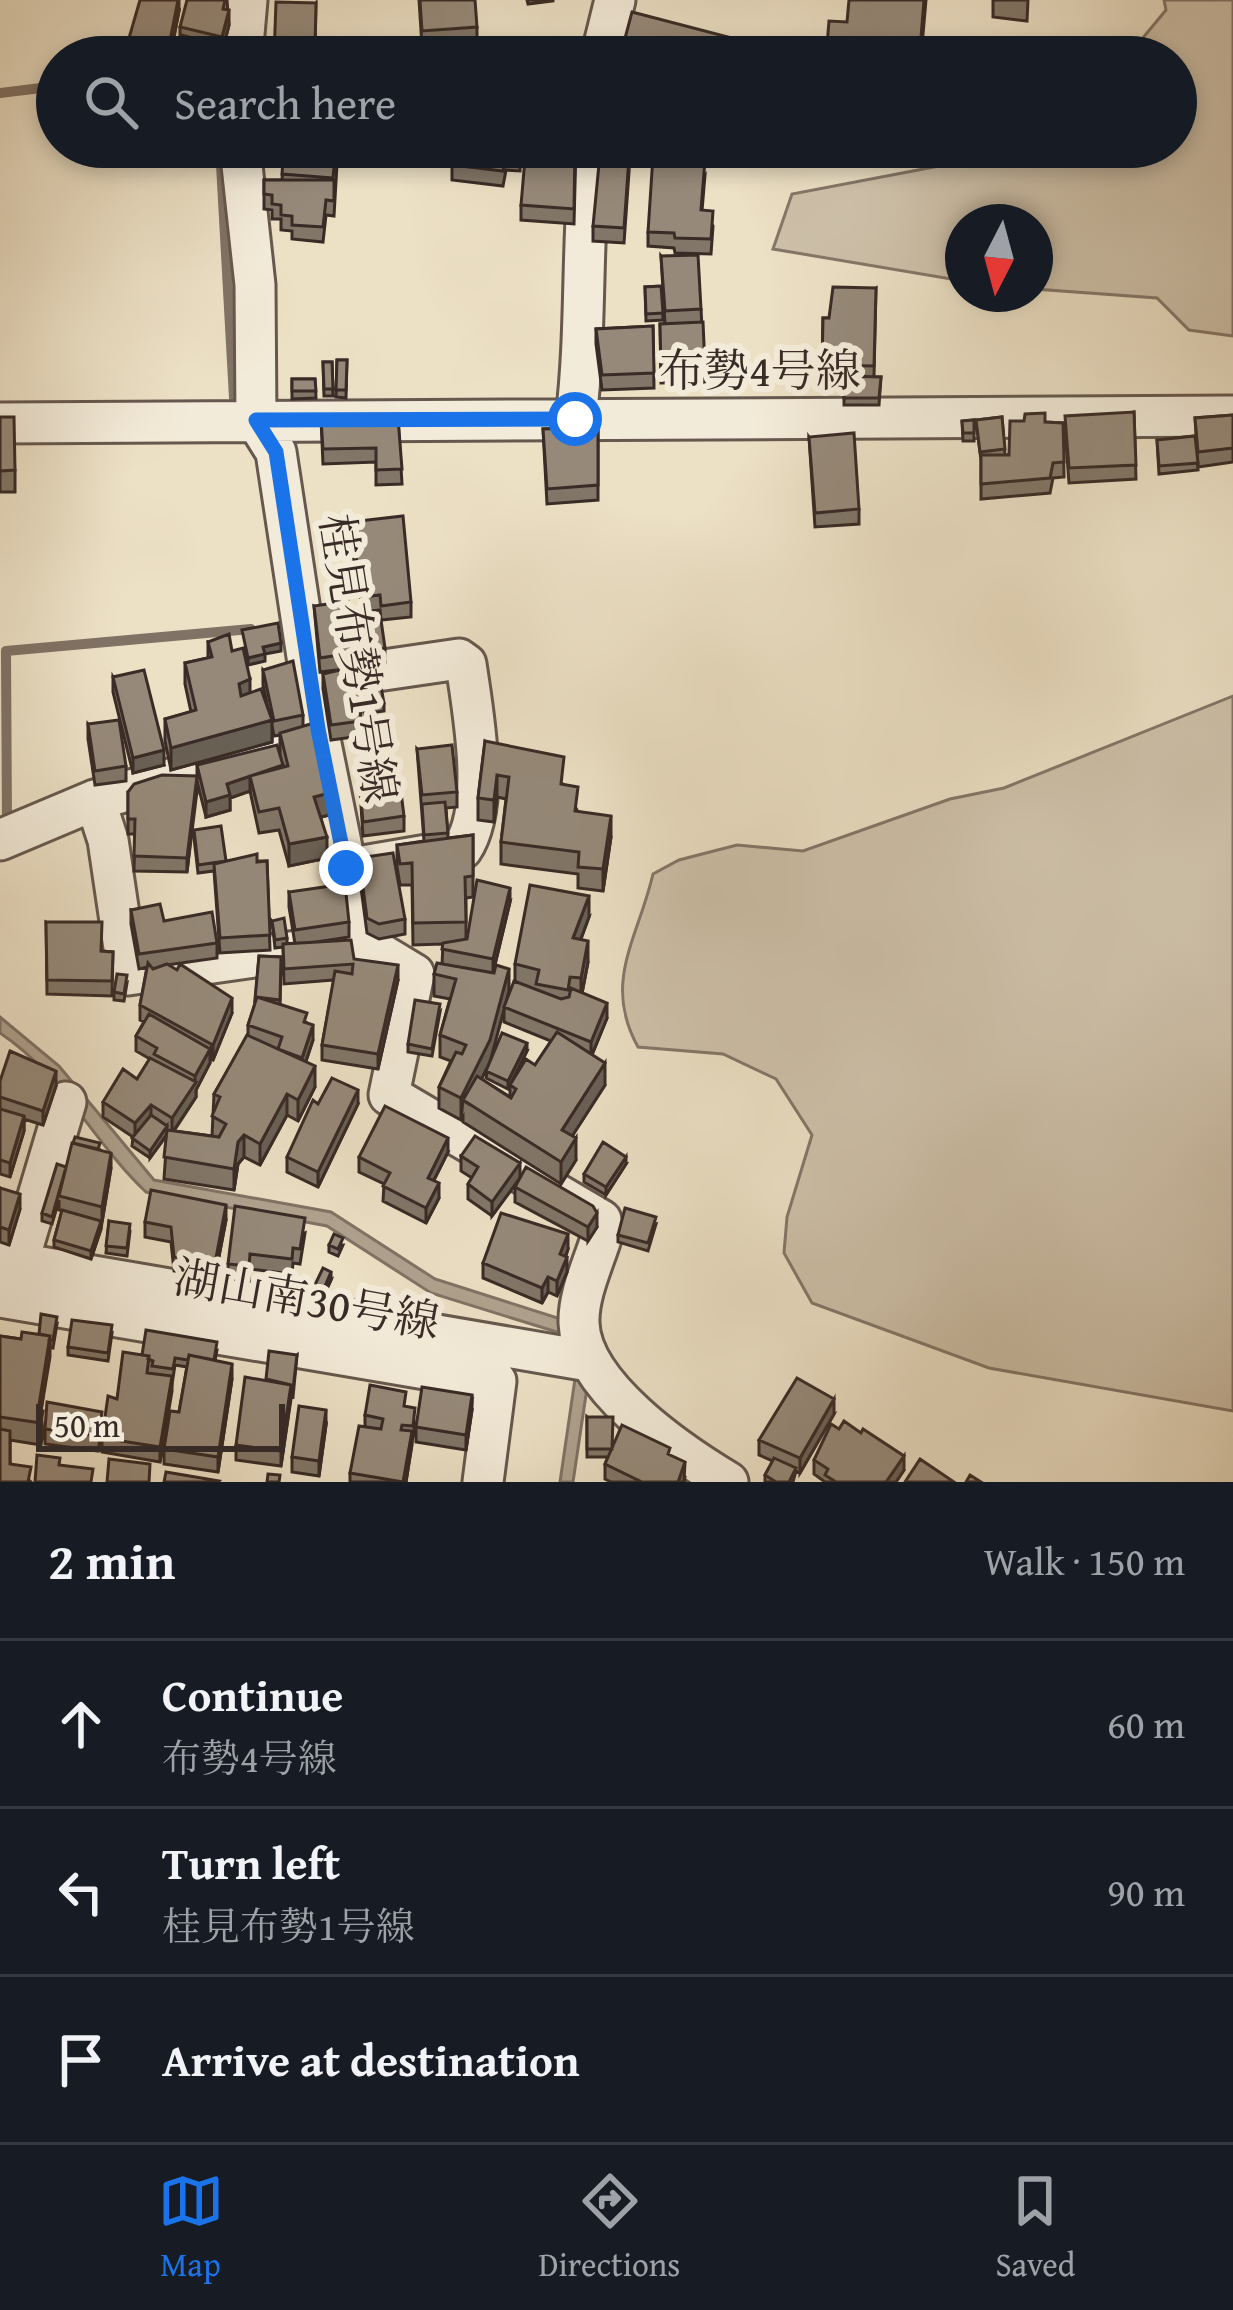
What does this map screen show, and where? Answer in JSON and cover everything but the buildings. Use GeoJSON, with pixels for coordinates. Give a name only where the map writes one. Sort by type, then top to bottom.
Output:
{"type":"FeatureCollection","features":[{"type":"Feature","properties":{"kind":"street"},"geometry":{"type":"LineString","coordinates":[[244,36],[247,0]]}},
{"type":"Feature","properties":{"kind":"street"},"geometry":{"type":"LineString","coordinates":[[606,36],[614,0]]}},
{"type":"Feature","properties":{"kind":"street"},"geometry":{"type":"LineString","coordinates":[[242,168],[255,284],[256,420]]}},
{"type":"Feature","properties":{"kind":"street"},"geometry":{"type":"LineString","coordinates":[[575,419],[586,334],[584,217],[589,168]]}},
{"type":"Feature","properties":{"kind":"street","name":"布勢4号線"},"geometry":{"type":"LineString","coordinates":[[0,423],[1233,416]]}},
{"type":"Feature","properties":{"kind":"street","name":"桂見布勢1号線"},"geometry":{"type":"LineString","coordinates":[[256,420],[276,452],[320,737],[361,942]]}},
{"type":"Feature","properties":{"kind":"street"},"geometry":{"type":"LineString","coordinates":[[312,681],[458,658],[466,664],[478,756],[470,837],[462,849],[346,868]]}},
{"type":"Feature","properties":{"kind":"street"},"geometry":{"type":"LineString","coordinates":[[0,840],[95,800],[320,737]]}},
{"type":"Feature","properties":{"kind":"street"},"geometry":{"type":"LineString","coordinates":[[95,800],[108,840],[128,975],[361,942],[414,974],[388,1095],[601,1220],[603,1232],[579,1323],[589,1361],[674,1449],[728,1482]]}},
{"type":"Feature","properties":{"kind":"street"},"geometry":{"type":"LineString","coordinates":[[66,1102],[7,1279],[589,1361]]}},
{"type":"Feature","properties":{"kind":"street","name":"湖山南30号線"},"geometry":{"type":"LineString","coordinates":[[7,1279],[496,1381],[483,1482]]}},
{"type":"Feature","properties":{"kind":"shaded area"},"geometry":{"type":"Polygon","coordinates":[[[1164,0],[1233,0],[1233,336],[1189,330],[1157,298],[1053,290],[1053,204],[945,204],[945,278],[773,249],[792,194],[928,168],[1197,168],[1197,36],[1144,36],[1166,10],[1164,0]]]}},
{"type":"Feature","properties":{"kind":"shaded area"},"geometry":{"type":"Polygon","coordinates":[[[1233,696],[1233,1411],[989,1368],[812,1303],[784,1253],[787,1217],[812,1135],[776,1079],[723,1054],[638,1047],[628,1024],[623,1002],[626,960],[653,874],[679,860],[737,845],[803,851],[950,799],[1004,788],[1233,696]]]}},
{"type":"Feature","properties":{"kind":"shaded area"},"geometry":{"type":"Polygon","coordinates":[[[0,1017],[59,1066],[154,1180],[331,1212],[435,1279],[567,1321],[587,1388],[573,1482],[560,1482],[575,1379],[418,1349],[563,1354],[557,1332],[431,1293],[327,1226],[146,1192],[42,1068],[0,1033],[0,1017]]]}},
{"type":"Feature","properties":{"kind":"waterway"},"geometry":{"type":"LineString","coordinates":[[0,93],[36,89]]}},
{"type":"Feature","properties":{"kind":"waterway"},"geometry":{"type":"LineString","coordinates":[[221,168],[234,398]]}},
{"type":"Feature","properties":{"kind":"waterway"},"geometry":{"type":"LineString","coordinates":[[7,825],[6,651],[251,629]]}},
{"type":"Feature","properties":{"kind":"route"},"geometry":{"type":"LineString","coordinates":[[346,868],[318,729],[276,452],[256,420],[575,419]]}}]}
